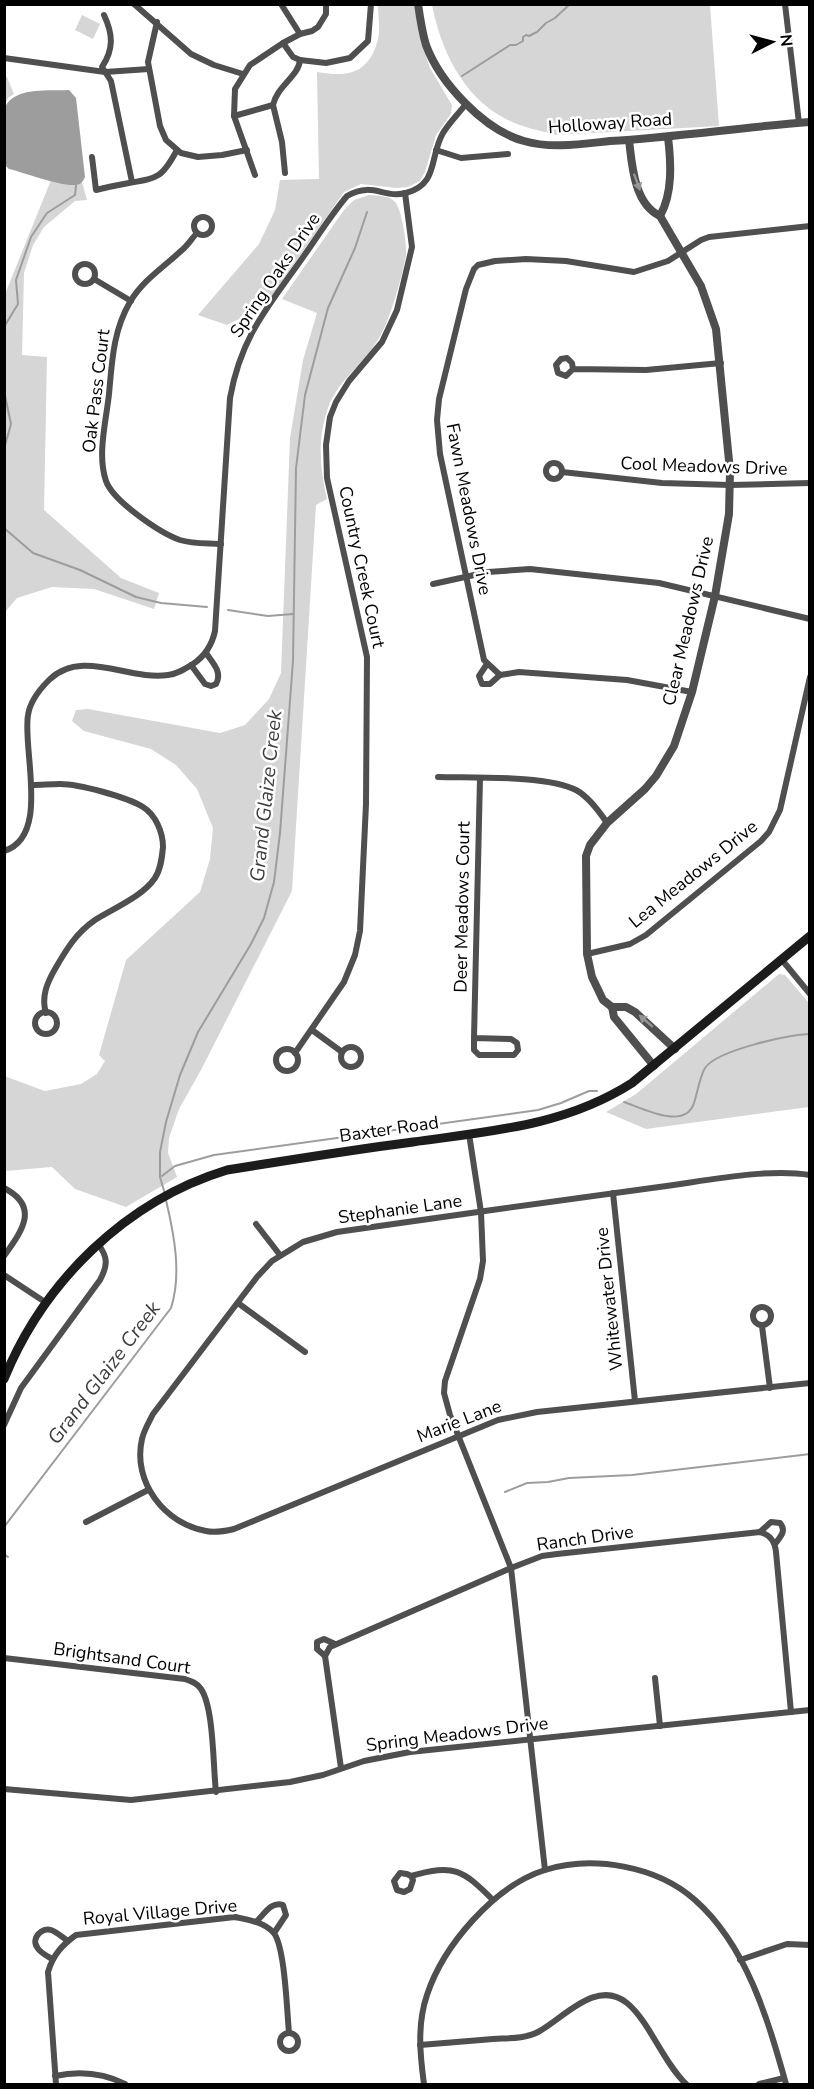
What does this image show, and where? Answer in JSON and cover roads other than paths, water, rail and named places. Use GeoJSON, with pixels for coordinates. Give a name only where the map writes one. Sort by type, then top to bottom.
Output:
{"type":"FeatureCollection","features":[{"type":"Feature","properties":{"kind":"main road","name":"Baxter Road"},"geometry":{"type":"LineString","coordinates":[[4,1379],[16,1351],[45,1302],[97,1243],[149,1206],[205,1177],[227,1170],[527,1126],[586,1108],[608,1098],[654,1066],[810,936]]}},
{"type":"Feature","properties":{"kind":"street"},"geometry":{"type":"LineString","coordinates":[[134,4],[191,54],[214,65],[243,74]]}},
{"type":"Feature","properties":{"kind":"street"},"geometry":{"type":"LineString","coordinates":[[281,4],[300,34]]}},
{"type":"Feature","properties":{"kind":"street"},"geometry":{"type":"LineString","coordinates":[[255,175],[234,116],[235,89],[250,65],[283,43],[318,27],[326,14],[326,4]]}},
{"type":"Feature","properties":{"kind":"street"},"geometry":{"type":"LineString","coordinates":[[283,43],[293,57],[300,60],[316,63],[341,61],[357,53],[368,41],[371,4]]}},
{"type":"Feature","properties":{"kind":"street","name":"Holloway Road"},"geometry":{"type":"LineString","coordinates":[[418,4],[426,46],[446,79],[466,104],[493,128],[524,141],[539,144],[572,144],[668,137],[810,122]]}},
{"type":"Feature","properties":{"kind":"street"},"geometry":{"type":"LineString","coordinates":[[785,4],[799,123]]}},
{"type":"Feature","properties":{"kind":"street"},"geometry":{"type":"LineString","coordinates":[[104,15],[111,34],[112,46],[102,67],[111,81],[132,182]]}},
{"type":"Feature","properties":{"kind":"street"},"geometry":{"type":"LineString","coordinates":[[157,22],[148,62],[160,126],[166,140],[177,150],[198,157],[247,150]]}},
{"type":"Feature","properties":{"kind":"street"},"geometry":{"type":"LineString","coordinates":[[4,58],[105,72],[149,69]]}},
{"type":"Feature","properties":{"kind":"street"},"geometry":{"type":"LineString","coordinates":[[285,173],[282,142],[273,105],[276,95],[300,68],[300,60]]}},
{"type":"Feature","properties":{"kind":"street"},"geometry":{"type":"LineString","coordinates":[[405,193],[423,185],[428,178],[443,133],[466,104]]}},
{"type":"Feature","properties":{"kind":"street"},"geometry":{"type":"LineString","coordinates":[[234,116],[273,105]]}},
{"type":"Feature","properties":{"kind":"street"},"geometry":{"type":"LineString","coordinates":[[660,216],[670,177],[671,157],[668,137]]}},
{"type":"Feature","properties":{"kind":"street","name":"Clear Meadows Drive"},"geometry":{"type":"LineString","coordinates":[[629,140],[633,172],[643,199],[654,213],[660,216],[701,286],[716,329],[721,363],[730,485],[729,514],[715,596],[692,692],[674,746],[656,776],[596,836],[585,856],[587,954],[596,988],[603,1000],[612,1007],[614,1017],[654,1066]]}},
{"type":"Feature","properties":{"kind":"street"},"geometry":{"type":"LineString","coordinates":[[92,157],[96,190],[132,182],[140,183],[162,174],[177,150]]}},
{"type":"Feature","properties":{"kind":"street"},"geometry":{"type":"LineString","coordinates":[[436,150],[461,158],[508,154]]}},
{"type":"Feature","properties":{"kind":"street","name":"Spring Oaks Drive"},"geometry":{"type":"LineString","coordinates":[[206,653],[215,631],[230,398],[236,367],[246,343],[261,317],[347,196],[358,190],[366,189],[397,194],[405,193]]}},
{"type":"Feature","properties":{"kind":"street","name":"Country Creek Court"},"geometry":{"type":"LineString","coordinates":[[295,1053],[344,982],[355,955],[362,916],[366,804],[367,657],[327,478],[327,431],[330,417],[341,394],[382,342],[397,310],[412,248],[405,193]]}},
{"type":"Feature","properties":{"kind":"street","name":"Fawn Meadows Drive"},"geometry":{"type":"LineString","coordinates":[[500,675],[487,664],[481,652],[440,454],[437,420],[439,399],[466,289],[474,269],[485,262],[526,259],[566,261],[634,272],[668,261],[700,240],[709,237],[810,226]]}},
{"type":"Feature","properties":{"kind":"street","name":"Oak Pass Court"},"geometry":{"type":"LineString","coordinates":[[197,233],[183,250],[148,279],[130,301],[120,323],[114,346],[102,459],[106,481],[126,507],[178,540],[221,544]]}},
{"type":"Feature","properties":{"kind":"street"},"geometry":{"type":"LineString","coordinates":[[94,279],[130,301]]}},
{"type":"Feature","properties":{"kind":"street"},"geometry":{"type":"LineString","coordinates":[[573,369],[646,370],[721,363]]}},
{"type":"Feature","properties":{"kind":"street","name":"Cool Meadows Drive"},"geometry":{"type":"LineString","coordinates":[[562,472],[662,483],[809,484]]}},
{"type":"Feature","properties":{"kind":"street"},"geometry":{"type":"LineString","coordinates":[[432,584],[506,570],[530,569],[652,582],[810,619]]}},
{"type":"Feature","properties":{"kind":"street"},"geometry":{"type":"LineString","coordinates":[[4,851],[17,843],[31,815],[32,785],[27,737],[28,712],[39,691],[58,672],[76,667],[96,666],[136,674],[167,675],[182,671],[206,653],[218,673],[219,678],[216,684],[211,686],[205,684],[191,665]]}},
{"type":"Feature","properties":{"kind":"street"},"geometry":{"type":"LineString","coordinates":[[487,664],[479,676],[482,684],[490,684],[500,675],[519,672],[627,680],[692,692]]}},
{"type":"Feature","properties":{"kind":"street","name":"Lea Meadows Drive"},"geometry":{"type":"LineString","coordinates":[[587,954],[630,944],[646,935],[769,832],[780,810],[810,677]]}},
{"type":"Feature","properties":{"kind":"street"},"geometry":{"type":"LineString","coordinates":[[438,777],[551,781],[565,785],[584,796],[608,823]]}},
{"type":"Feature","properties":{"kind":"street","name":"Deer Meadows Court"},"geometry":{"type":"LineString","coordinates":[[474,1038],[480,778]]}},
{"type":"Feature","properties":{"kind":"street"},"geometry":{"type":"LineString","coordinates":[[32,785],[62,783],[101,791],[133,802],[146,808],[157,823],[163,845],[160,867],[156,877],[149,885],[94,921],[79,933],[63,952],[44,996],[46,1013]]}},
{"type":"Feature","properties":{"kind":"street"},"geometry":{"type":"LineString","coordinates":[[782,960],[810,994]]}},
{"type":"Feature","properties":{"kind":"street"},"geometry":{"type":"LineString","coordinates":[[612,1007],[626,1007],[635,1012],[675,1049]]}},
{"type":"Feature","properties":{"kind":"street"},"geometry":{"type":"LineString","coordinates":[[312,1030],[342,1052]]}},
{"type":"Feature","properties":{"kind":"street"},"geometry":{"type":"LineString","coordinates":[[474,1038],[511,1039],[517,1043],[518,1050],[512,1056],[479,1055],[474,1050],[474,1038]]}},
{"type":"Feature","properties":{"kind":"street"},"geometry":{"type":"LineString","coordinates":[[469,1134],[481,1212],[483,1252],[480,1279],[445,1382],[444,1393],[458,1436],[511,1568],[545,1870]]}},
{"type":"Feature","properties":{"kind":"street","name":"Stephanie Lane"},"geometry":{"type":"LineString","coordinates":[[148,1490],[141,1459],[142,1439],[153,1414],[257,1277],[280,1255],[303,1242],[337,1232],[613,1193],[749,1176],[794,1173],[810,1175]]}},
{"type":"Feature","properties":{"kind":"street"},"geometry":{"type":"LineString","coordinates":[[4,1188],[17,1195],[21,1201],[25,1208],[25,1222],[20,1234],[4,1256]]}},
{"type":"Feature","properties":{"kind":"street","name":"Whitewater Drive"},"geometry":{"type":"LineString","coordinates":[[613,1193],[635,1401]]}},
{"type":"Feature","properties":{"kind":"street"},"geometry":{"type":"LineString","coordinates":[[256,1224],[280,1255]]}},
{"type":"Feature","properties":{"kind":"street"},"geometry":{"type":"LineString","coordinates":[[4,1425],[21,1388],[100,1280],[107,1263],[97,1243]]}},
{"type":"Feature","properties":{"kind":"street"},"geometry":{"type":"LineString","coordinates":[[4,1275],[45,1302]]}},
{"type":"Feature","properties":{"kind":"street"},"geometry":{"type":"LineString","coordinates":[[238,1303],[305,1352]]}},
{"type":"Feature","properties":{"kind":"street"},"geometry":{"type":"LineString","coordinates":[[762,1326],[770,1388]]}},
{"type":"Feature","properties":{"kind":"street","name":"Marie Lane"},"geometry":{"type":"LineString","coordinates":[[148,1490],[163,1509],[182,1522],[205,1531],[234,1529],[498,1420],[537,1412],[810,1383]]}},
{"type":"Feature","properties":{"kind":"street"},"geometry":{"type":"LineString","coordinates":[[86,1522],[148,1490]]}},
{"type":"Feature","properties":{"kind":"street","name":"Ranch Drive"},"geometry":{"type":"LineString","coordinates":[[326,1656],[317,1649],[317,1642],[324,1639],[334,1644],[542,1556],[760,1532],[771,1521],[783,1526],[783,1533],[775,1544]]}},
{"type":"Feature","properties":{"kind":"street"},"geometry":{"type":"LineString","coordinates":[[760,1532],[769,1536],[775,1544],[791,1712]]}},
{"type":"Feature","properties":{"kind":"street"},"geometry":{"type":"LineString","coordinates":[[334,1644],[327,1651],[326,1656],[340,1768]]}},
{"type":"Feature","properties":{"kind":"street","name":"Brightsand Court"},"geometry":{"type":"LineString","coordinates":[[4,1658],[192,1681],[202,1690],[207,1704],[216,1792]]}},
{"type":"Feature","properties":{"kind":"street"},"geometry":{"type":"LineString","coordinates":[[655,1678],[660,1726]]}},
{"type":"Feature","properties":{"kind":"street","name":"Spring Meadows Drive"},"geometry":{"type":"LineString","coordinates":[[4,1789],[131,1800],[216,1792],[290,1782],[364,1761],[410,1752],[810,1710]]}},
{"type":"Feature","properties":{"kind":"street"},"geometry":{"type":"LineString","coordinates":[[423,2085],[420,2045],[421,2015],[435,1975],[456,1941],[493,1900],[524,1880],[545,1870],[589,1864],[608,1864],[631,1868],[661,1879],[693,1899],[711,1916],[740,1960],[766,2019],[785,2081],[759,2085]]}},
{"type":"Feature","properties":{"kind":"street"},"geometry":{"type":"LineString","coordinates":[[411,1876],[428,1871],[457,1871],[471,1878],[493,1900]]}},
{"type":"Feature","properties":{"kind":"street","name":"Royal Village Drive"},"geometry":{"type":"LineString","coordinates":[[68,1941],[50,1930],[43,1930],[37,1935],[35,1941],[37,1948],[52,1959],[76,1935],[235,1917],[257,1921],[274,1933],[286,1915],[284,1905],[278,1903],[272,1905],[257,1921]]}},
{"type":"Feature","properties":{"kind":"street"},"geometry":{"type":"LineString","coordinates":[[274,1933],[281,1948],[289,2033]]}},
{"type":"Feature","properties":{"kind":"street"},"geometry":{"type":"LineString","coordinates":[[740,1960],[787,1944],[810,1945]]}},
{"type":"Feature","properties":{"kind":"street"},"geometry":{"type":"LineString","coordinates":[[52,1959],[48,1972],[56,2085]]}},
{"type":"Feature","properties":{"kind":"street"},"geometry":{"type":"LineString","coordinates":[[420,2045],[531,2035],[585,2001],[603,1995],[614,1996],[628,2004],[637,2014],[674,2072],[686,2085]]}},
{"type":"Feature","properties":{"kind":"street"},"geometry":{"type":"LineString","coordinates":[[55,2076],[77,2072],[107,2077],[125,2085]]}},
{"type":"Feature","properties":{"kind":"waterway"},"geometry":{"type":"LineString","coordinates":[[462,76],[510,45],[523,41],[526,35],[537,32],[570,4]]}},
{"type":"Feature","properties":{"kind":"waterway"},"geometry":{"type":"LineString","coordinates":[[4,327],[18,304],[16,280],[31,237],[47,213],[75,195],[76,185]]}},
{"type":"Feature","properties":{"kind":"waterway","name":"Grand Glaize Creek"},"geometry":{"type":"LineString","coordinates":[[165,1194],[160,1177],[160,1152],[180,1075],[198,1032],[264,918],[274,882],[293,661],[296,468],[305,395],[328,308],[355,248],[367,212]]}},
{"type":"Feature","properties":{"kind":"waterway"},"geometry":{"type":"LineString","coordinates":[[4,391],[11,424],[4,449]]}},
{"type":"Feature","properties":{"kind":"waterway"},"geometry":{"type":"LineString","coordinates":[[4,528],[33,553],[80,570],[136,597],[161,603],[207,607]]}},
{"type":"Feature","properties":{"kind":"waterway"},"geometry":{"type":"LineString","coordinates":[[228,610],[268,616],[293,614]]}},
{"type":"Feature","properties":{"kind":"waterway"},"geometry":{"type":"LineString","coordinates":[[624,1102],[662,1115],[682,1116],[694,1103],[703,1071],[712,1061],[754,1045],[810,1034]]}},
{"type":"Feature","properties":{"kind":"waterway"},"geometry":{"type":"LineString","coordinates":[[162,1176],[175,1166],[214,1155],[538,1110],[589,1091],[597,1091]]}},
{"type":"Feature","properties":{"kind":"waterway","name":"Grand Glaize Creek"},"geometry":{"type":"LineString","coordinates":[[4,1527],[171,1308],[176,1268],[174,1240],[166,1200]]}},
{"type":"Feature","properties":{"kind":"waterway"},"geometry":{"type":"LineString","coordinates":[[505,1492],[527,1483],[632,1475],[810,1454]]}},
{"type":"Feature","properties":{"kind":"waterway"},"geometry":{"type":"LineString","coordinates":[[4,1554],[8,1557]]}}]}
